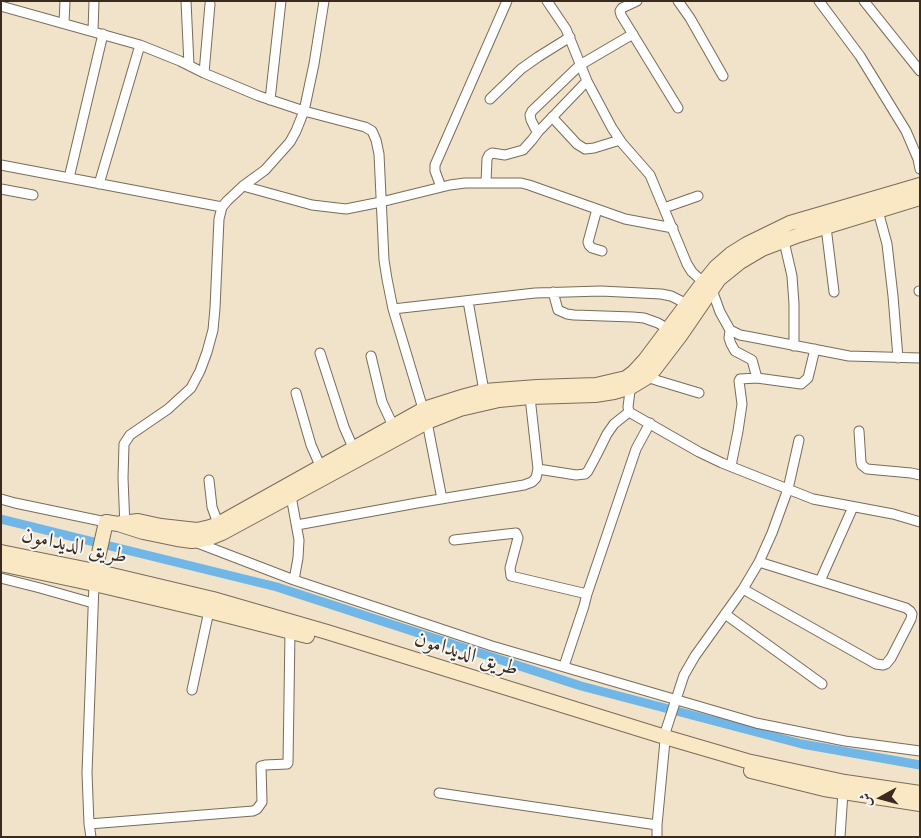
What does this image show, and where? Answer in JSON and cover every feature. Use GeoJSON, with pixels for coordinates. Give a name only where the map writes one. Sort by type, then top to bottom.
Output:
{"type":"FeatureCollection","features":[{"type":"Feature","properties":{"kind":"street"},"geometry":{"type":"LineString","coordinates":[[64,23],[65,1]]}},
{"type":"Feature","properties":{"kind":"street"},"geometry":{"type":"LineString","coordinates":[[92,31],[94,1]]}},
{"type":"Feature","properties":{"kind":"street"},"geometry":{"type":"LineString","coordinates":[[186,1],[188,65]]}},
{"type":"Feature","properties":{"kind":"street"},"geometry":{"type":"LineString","coordinates":[[270,100],[282,1]]}},
{"type":"Feature","properties":{"kind":"street"},"geometry":{"type":"LineString","coordinates":[[91,837],[87,772],[94,578],[119,524],[124,444],[127,438],[136,430],[168,408],[191,388],[200,371],[213,330],[219,219],[222,207],[243,186],[265,170],[290,142],[296,131],[304,111],[324,1]]}},
{"type":"Feature","properties":{"kind":"street"},"geometry":{"type":"LineString","coordinates":[[441,187],[435,171],[435,165],[507,1]]}},
{"type":"Feature","properties":{"kind":"street"},"geometry":{"type":"LineString","coordinates":[[547,1],[566,29],[597,102],[620,140],[650,175],[687,264],[692,272],[708,286],[730,330],[740,335],[849,356],[920,358]]}},
{"type":"Feature","properties":{"kind":"street"},"geometry":{"type":"LineString","coordinates":[[637,1],[622,8],[620,11],[621,15],[678,108]]}},
{"type":"Feature","properties":{"kind":"street"},"geometry":{"type":"LineString","coordinates":[[678,1],[690,18],[723,76]]}},
{"type":"Feature","properties":{"kind":"street"},"geometry":{"type":"LineString","coordinates":[[819,1],[860,56],[906,130],[920,169]]}},
{"type":"Feature","properties":{"kind":"street"},"geometry":{"type":"LineString","coordinates":[[864,1],[920,71]]}},
{"type":"Feature","properties":{"kind":"street"},"geometry":{"type":"LineString","coordinates":[[204,73],[210,4]]}},
{"type":"Feature","properties":{"kind":"street"},"geometry":{"type":"LineString","coordinates":[[1,6],[140,45],[270,100],[365,127],[372,131],[379,154],[384,260],[393,309],[425,416],[442,499]]}},
{"type":"Feature","properties":{"kind":"street"},"geometry":{"type":"LineString","coordinates":[[69,178],[103,34]]}},
{"type":"Feature","properties":{"kind":"street"},"geometry":{"type":"LineString","coordinates":[[538,132],[531,120],[532,111],[580,65],[633,34]]}},
{"type":"Feature","properties":{"kind":"street"},"geometry":{"type":"LineString","coordinates":[[490,99],[521,69],[570,38]]}},
{"type":"Feature","properties":{"kind":"street"},"geometry":{"type":"LineString","coordinates":[[99,184],[140,45]]}},
{"type":"Feature","properties":{"kind":"street"},"geometry":{"type":"LineString","coordinates":[[486,182],[487,159],[489,155],[505,155],[523,150],[587,81]]}},
{"type":"Feature","properties":{"kind":"street"},"geometry":{"type":"LineString","coordinates":[[552,117],[577,144],[585,149],[620,140]]}},
{"type":"Feature","properties":{"kind":"street"},"geometry":{"type":"LineString","coordinates":[[1,165],[222,207]]}},
{"type":"Feature","properties":{"kind":"street"},"geometry":{"type":"LineString","coordinates":[[243,186],[312,206],[346,209],[466,182],[514,182],[529,184],[629,220],[672,228]]}},
{"type":"Feature","properties":{"kind":"street"},"geometry":{"type":"LineString","coordinates":[[425,416],[499,400],[595,395],[614,392],[662,360],[687,304],[740,262],[781,235],[790,223],[920,185]]}},
{"type":"Feature","properties":{"kind":"street"},"geometry":{"type":"LineString","coordinates":[[1,189],[33,195]]}},
{"type":"Feature","properties":{"kind":"street"},"geometry":{"type":"LineString","coordinates":[[664,208],[698,196]]}},
{"type":"Feature","properties":{"kind":"street"},"geometry":{"type":"LineString","coordinates":[[781,235],[826,227],[920,198]]}},
{"type":"Feature","properties":{"kind":"street"},"geometry":{"type":"LineString","coordinates":[[597,209],[588,245],[602,251]]}},
{"type":"Feature","properties":{"kind":"street"},"geometry":{"type":"LineString","coordinates":[[878,211],[887,244],[898,358]]}},
{"type":"Feature","properties":{"kind":"street"},"geometry":{"type":"LineString","coordinates":[[826,227],[834,292]]}},
{"type":"Feature","properties":{"kind":"street"},"geometry":{"type":"LineString","coordinates":[[781,235],[792,276],[794,346]]}},
{"type":"Feature","properties":{"kind":"street"},"geometry":{"type":"LineString","coordinates":[[674,333],[708,286]]}},
{"type":"Feature","properties":{"kind":"street"},"geometry":{"type":"LineString","coordinates":[[393,309],[553,292],[601,291],[660,294],[671,296],[687,304]]}},
{"type":"Feature","properties":{"kind":"street"},"geometry":{"type":"LineString","coordinates":[[553,292],[558,310],[567,314],[644,318],[658,323],[674,333]]}},
{"type":"Feature","properties":{"kind":"street"},"geometry":{"type":"LineString","coordinates":[[468,301],[484,391]]}},
{"type":"Feature","properties":{"kind":"street"},"geometry":{"type":"LineString","coordinates":[[730,330],[729,338],[731,344],[736,351],[752,360],[757,378]]}},
{"type":"Feature","properties":{"kind":"street"},"geometry":{"type":"LineString","coordinates":[[730,466],[742,404],[739,381],[757,378],[802,384],[808,378],[814,350]]}},
{"type":"Feature","properties":{"kind":"street"},"geometry":{"type":"LineString","coordinates":[[320,353],[341,419],[356,454]]}},
{"type":"Feature","properties":{"kind":"street"},"geometry":{"type":"LineString","coordinates":[[371,356],[382,402],[396,432]]}},
{"type":"Feature","properties":{"kind":"street"},"geometry":{"type":"LineString","coordinates":[[192,541],[207,539],[220,529],[425,416],[465,396],[484,391],[596,385],[637,376],[699,393]]}},
{"type":"Feature","properties":{"kind":"street"},"geometry":{"type":"LineString","coordinates":[[629,412],[628,407],[637,376]]}},
{"type":"Feature","properties":{"kind":"street"},"geometry":{"type":"LineString","coordinates":[[296,393],[311,445],[323,472]]}},
{"type":"Feature","properties":{"kind":"street"},"geometry":{"type":"LineString","coordinates":[[297,525],[524,485],[532,482],[536,478],[538,469],[530,397]]}},
{"type":"Feature","properties":{"kind":"street"},"geometry":{"type":"LineString","coordinates":[[629,412],[690,447],[730,466],[813,499],[893,514],[920,522]]}},
{"type":"Feature","properties":{"kind":"street"},"geometry":{"type":"LineString","coordinates":[[538,469],[576,475],[586,474],[607,434],[614,424],[629,412]]}},
{"type":"Feature","properties":{"kind":"street"},"geometry":{"type":"LineString","coordinates":[[564,666],[636,449],[650,423]]}},
{"type":"Feature","properties":{"kind":"street"},"geometry":{"type":"LineString","coordinates":[[859,430],[862,465],[867,468],[920,475]]}},
{"type":"Feature","properties":{"kind":"street"},"geometry":{"type":"LineString","coordinates":[[657,837],[665,738],[684,675],[690,662],[743,589],[759,562],[788,489],[799,440]]}},
{"type":"Feature","properties":{"kind":"street"},"geometry":{"type":"LineString","coordinates":[[119,524],[138,521],[197,530],[220,529],[291,496],[323,472]]}},
{"type":"Feature","properties":{"kind":"street"},"geometry":{"type":"LineString","coordinates":[[209,480],[212,507],[220,529]]}},
{"type":"Feature","properties":{"kind":"street"},"geometry":{"type":"LineString","coordinates":[[291,496],[297,525],[299,549],[294,580]]}},
{"type":"Feature","properties":{"kind":"street"},"geometry":{"type":"LineString","coordinates":[[1,499],[119,524],[143,532],[192,541],[294,580],[492,646],[564,666],[674,703],[845,742],[920,751]]}},
{"type":"Feature","properties":{"kind":"street"},"geometry":{"type":"LineString","coordinates":[[820,581],[853,507]]}},
{"type":"Feature","properties":{"kind":"street"},"geometry":{"type":"LineString","coordinates":[[454,540],[516,533],[518,538],[510,568],[511,576],[587,594]]}},
{"type":"Feature","properties":{"kind":"street","name":"طريق الديدامون"},"geometry":{"type":"LineString","coordinates":[[1,552],[209,611],[290,632],[327,637]]}},
{"type":"Feature","properties":{"kind":"street"},"geometry":{"type":"LineString","coordinates":[[743,589],[876,664],[883,666],[890,658],[911,619],[912,614],[906,608],[759,562]]}},
{"type":"Feature","properties":{"kind":"street","name":"طريق الديدامون"},"geometry":{"type":"LineString","coordinates":[[1,564],[204,597],[327,637],[665,738],[747,761],[917,798]]}},
{"type":"Feature","properties":{"kind":"street"},"geometry":{"type":"LineString","coordinates":[[1,578],[93,604]]}},
{"type":"Feature","properties":{"kind":"street"},"geometry":{"type":"LineString","coordinates":[[192,690],[209,611]]}},
{"type":"Feature","properties":{"kind":"street"},"geometry":{"type":"LineString","coordinates":[[725,614],[822,684]]}},
{"type":"Feature","properties":{"kind":"street"},"geometry":{"type":"LineString","coordinates":[[89,824],[254,811],[257,809],[262,802],[261,766],[288,763],[290,632]]}},
{"type":"Feature","properties":{"kind":"street","name":"طريق الديدامون"},"geometry":{"type":"LineString","coordinates":[[665,738],[785,780],[843,792],[917,798]]}},
{"type":"Feature","properties":{"kind":"street"},"geometry":{"type":"LineString","coordinates":[[840,837],[843,792]]}},
{"type":"Feature","properties":{"kind":"street"},"geometry":{"type":"LineString","coordinates":[[439,793],[657,825]]}},
{"type":"Feature","properties":{"kind":"waterway"},"geometry":{"type":"LineString","coordinates":[[1,519],[94,542]]}},
{"type":"Feature","properties":{"kind":"waterway"},"geometry":{"type":"LineString","coordinates":[[110,546],[277,587],[581,686],[802,744],[920,765]]}}]}
